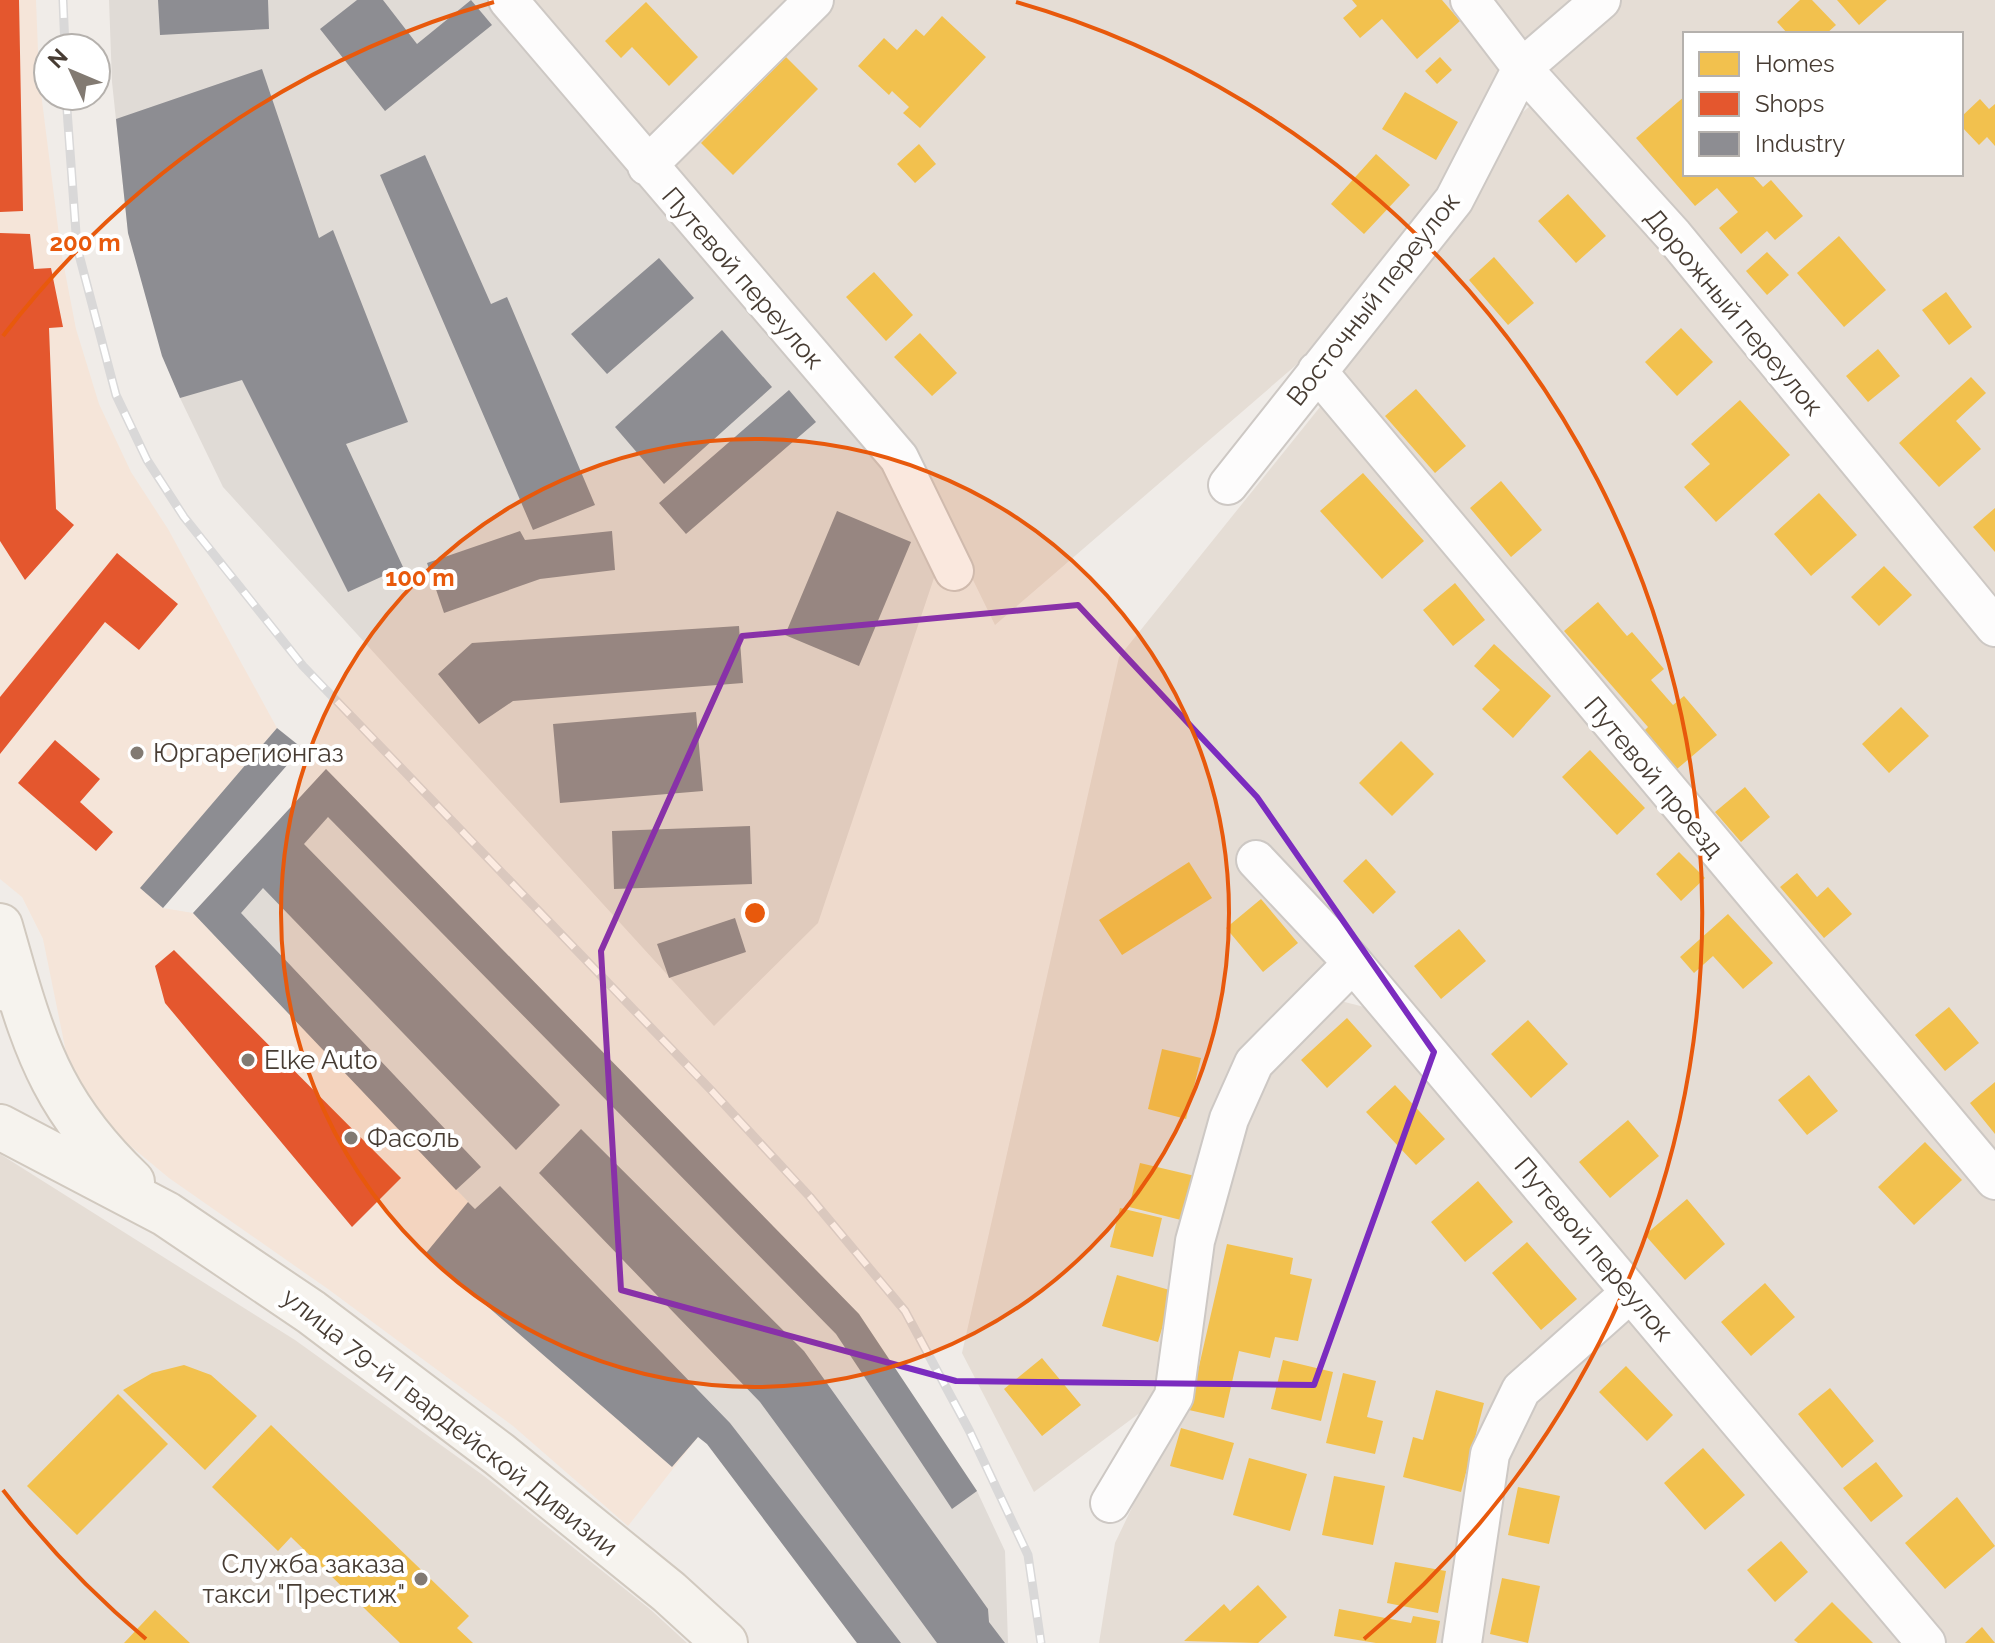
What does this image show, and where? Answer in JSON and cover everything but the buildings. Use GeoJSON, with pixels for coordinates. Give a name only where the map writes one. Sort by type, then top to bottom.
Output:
{"type":"FeatureCollection","features":[{"type":"Feature","properties":{"kind":"main road"},"geometry":{"type":"LineString","coordinates":[[0,1023],[11,982],[5,943]]}},
{"type":"Feature","properties":{"kind":"main road","name":"улица 79-й Гвардейской Дивизии"},"geometry":{"type":"LineString","coordinates":[[5,943],[44,1066],[67,1108],[97,1147],[166,1214]]}},
{"type":"Feature","properties":{"kind":"main road","name":"улица 79-й Гвардейской Дивизии"},"geometry":{"type":"LineString","coordinates":[[0,1127],[166,1214],[301,1305],[414,1388],[669,1592],[725,1643]]}},
{"type":"Feature","properties":{"kind":"street","name":"Путевой переулок"},"geometry":{"type":"LineString","coordinates":[[508,0],[899,458],[954,571]]}},
{"type":"Feature","properties":{"kind":"street"},"geometry":{"type":"LineString","coordinates":[[647,166],[814,0]]}},
{"type":"Feature","properties":{"kind":"street","name":"Дорожный переулок"},"geometry":{"type":"LineString","coordinates":[[1470,0],[1522,68],[1673,235],[1995,627]]}},
{"type":"Feature","properties":{"kind":"street","name":"Восточный переулок"},"geometry":{"type":"LineString","coordinates":[[1228,485],[1454,200],[1522,68],[1601,0]]}},
{"type":"Feature","properties":{"kind":"street","name":"Путевой проезд"},"geometry":{"type":"LineString","coordinates":[[1317,371],[1995,1180]]}},
{"type":"Feature","properties":{"kind":"street","name":"Путевой переулок"},"geometry":{"type":"LineString","coordinates":[[1256,860],[1353,963],[1926,1643]]}},
{"type":"Feature","properties":{"kind":"street"},"geometry":{"type":"LineString","coordinates":[[1110,1503],[1174,1396],[1195,1241],[1229,1119],[1254,1063],[1353,963]]}},
{"type":"Feature","properties":{"kind":"street"},"geometry":{"type":"LineString","coordinates":[[1462,1643],[1490,1454],[1508,1415],[1521,1390],[1630,1293]]}},
{"type":"Feature","properties":{"kind":"highlighted area"},"geometry":{"type":"Polygon","coordinates":[[[1078,605],[1257,797],[1434,1052],[1314,1385],[956,1381],[621,1290],[601,951],[742,636],[1078,605]]]}},
{"type":"Feature","properties":{"kind":"shaded area"},"geometry":{"type":"Polygon","coordinates":[[[0,0],[36,0],[37,32],[32,32],[32,112],[43,112],[61,251],[76,329],[99,404],[131,472],[168,529],[277,728],[141,888],[163,908],[193,913],[219,937],[475,1209],[698,1437],[628,1526],[513,1426],[328,1289],[169,1178],[116,1134],[90,1101],[66,1052],[43,939],[22,897],[0,879],[0,0]]]}},
{"type":"Feature","properties":{"kind":"shaded area"},"geometry":{"type":"Polygon","coordinates":[[[109,0],[491,0],[887,462],[936,572],[818,923],[714,1026],[223,487],[180,398],[128,233],[112,82],[109,0]]]}},
{"type":"Feature","properties":{"kind":"shaded area"},"geometry":{"type":"Polygon","coordinates":[[[524,0],[802,0],[651,152],[524,0]]]}},
{"type":"Feature","properties":{"kind":"shaded area"},"geometry":{"type":"Polygon","coordinates":[[[828,0],[1458,0],[1507,63],[1440,192],[1324,341],[995,625],[911,453],[661,168],[828,0]]]}},
{"type":"Feature","properties":{"kind":"shaded area"},"geometry":{"type":"Polygon","coordinates":[[[1485,0],[1585,0],[1525,51],[1485,0]]]}},
{"type":"Feature","properties":{"kind":"shaded area"},"geometry":{"type":"Polygon","coordinates":[[[1618,0],[1995,0],[1995,615],[1537,70],[1618,0]]]}},
{"type":"Feature","properties":{"kind":"shaded area"},"geometry":{"type":"Polygon","coordinates":[[[1534,103],[1667,240],[1995,640],[1995,1165],[1327,369],[1508,124],[1534,103]]]}},
{"type":"Feature","properties":{"kind":"shaded area"},"geometry":{"type":"Polygon","coordinates":[[[1324,402],[1995,1194],[1995,1643],[1938,1643],[1341,961],[1247,1060],[1165,1394],[1034,1492],[962,1353],[1119,657],[1324,402]]]}},
{"type":"Feature","properties":{"kind":"shaded area"},"geometry":{"type":"Polygon","coordinates":[[[326,769],[859,1314],[977,1491],[1005,1551],[1008,1643],[857,1643],[707,1444],[475,1209],[193,913],[326,769]]]}},
{"type":"Feature","properties":{"kind":"shaded area"},"geometry":{"type":"Polygon","coordinates":[[[1329,998],[1376,1010],[1617,1290],[1511,1383],[1451,1643],[1099,1643],[1115,1543],[1184,1399],[1201,1244],[1261,1067],[1329,998]]]}},
{"type":"Feature","properties":{"kind":"shaded area"},"geometry":{"type":"Polygon","coordinates":[[[0,1154],[295,1340],[484,1476],[651,1610],[687,1643],[0,1643],[0,1154]]]}},
{"type":"Feature","properties":{"kind":"shaded area"},"geometry":{"type":"Polygon","coordinates":[[[1633,1308],[1913,1643],[1474,1643],[1501,1457],[1531,1397],[1633,1308]]]}},
{"type":"Feature","properties":{"kind":"railway"},"geometry":{"type":"LineString","coordinates":[[63,0],[64,32]]}},
{"type":"Feature","properties":{"kind":"railway"},"geometry":{"type":"LineString","coordinates":[[67,112],[77,247],[116,395],[147,460],[184,517],[303,666],[710,1089],[810,1197],[905,1311],[969,1430],[1028,1555],[1041,1643]]}},
{"type":"Feature","properties":{"kind":"place","name":"Юргарегионгаз"},"geometry":{"type":"Point","coordinates":[137,753]}},
{"type":"Feature","properties":{"kind":"place","name":"Elke Auto"},"geometry":{"type":"Point","coordinates":[248,1060]}},
{"type":"Feature","properties":{"kind":"place","name":"Фасоль"},"geometry":{"type":"Point","coordinates":[351,1138]}},
{"type":"Feature","properties":{"kind":"place","name":"Служба заказа такси \"Престиж\""},"geometry":{"type":"Point","coordinates":[421,1579]}}]}
